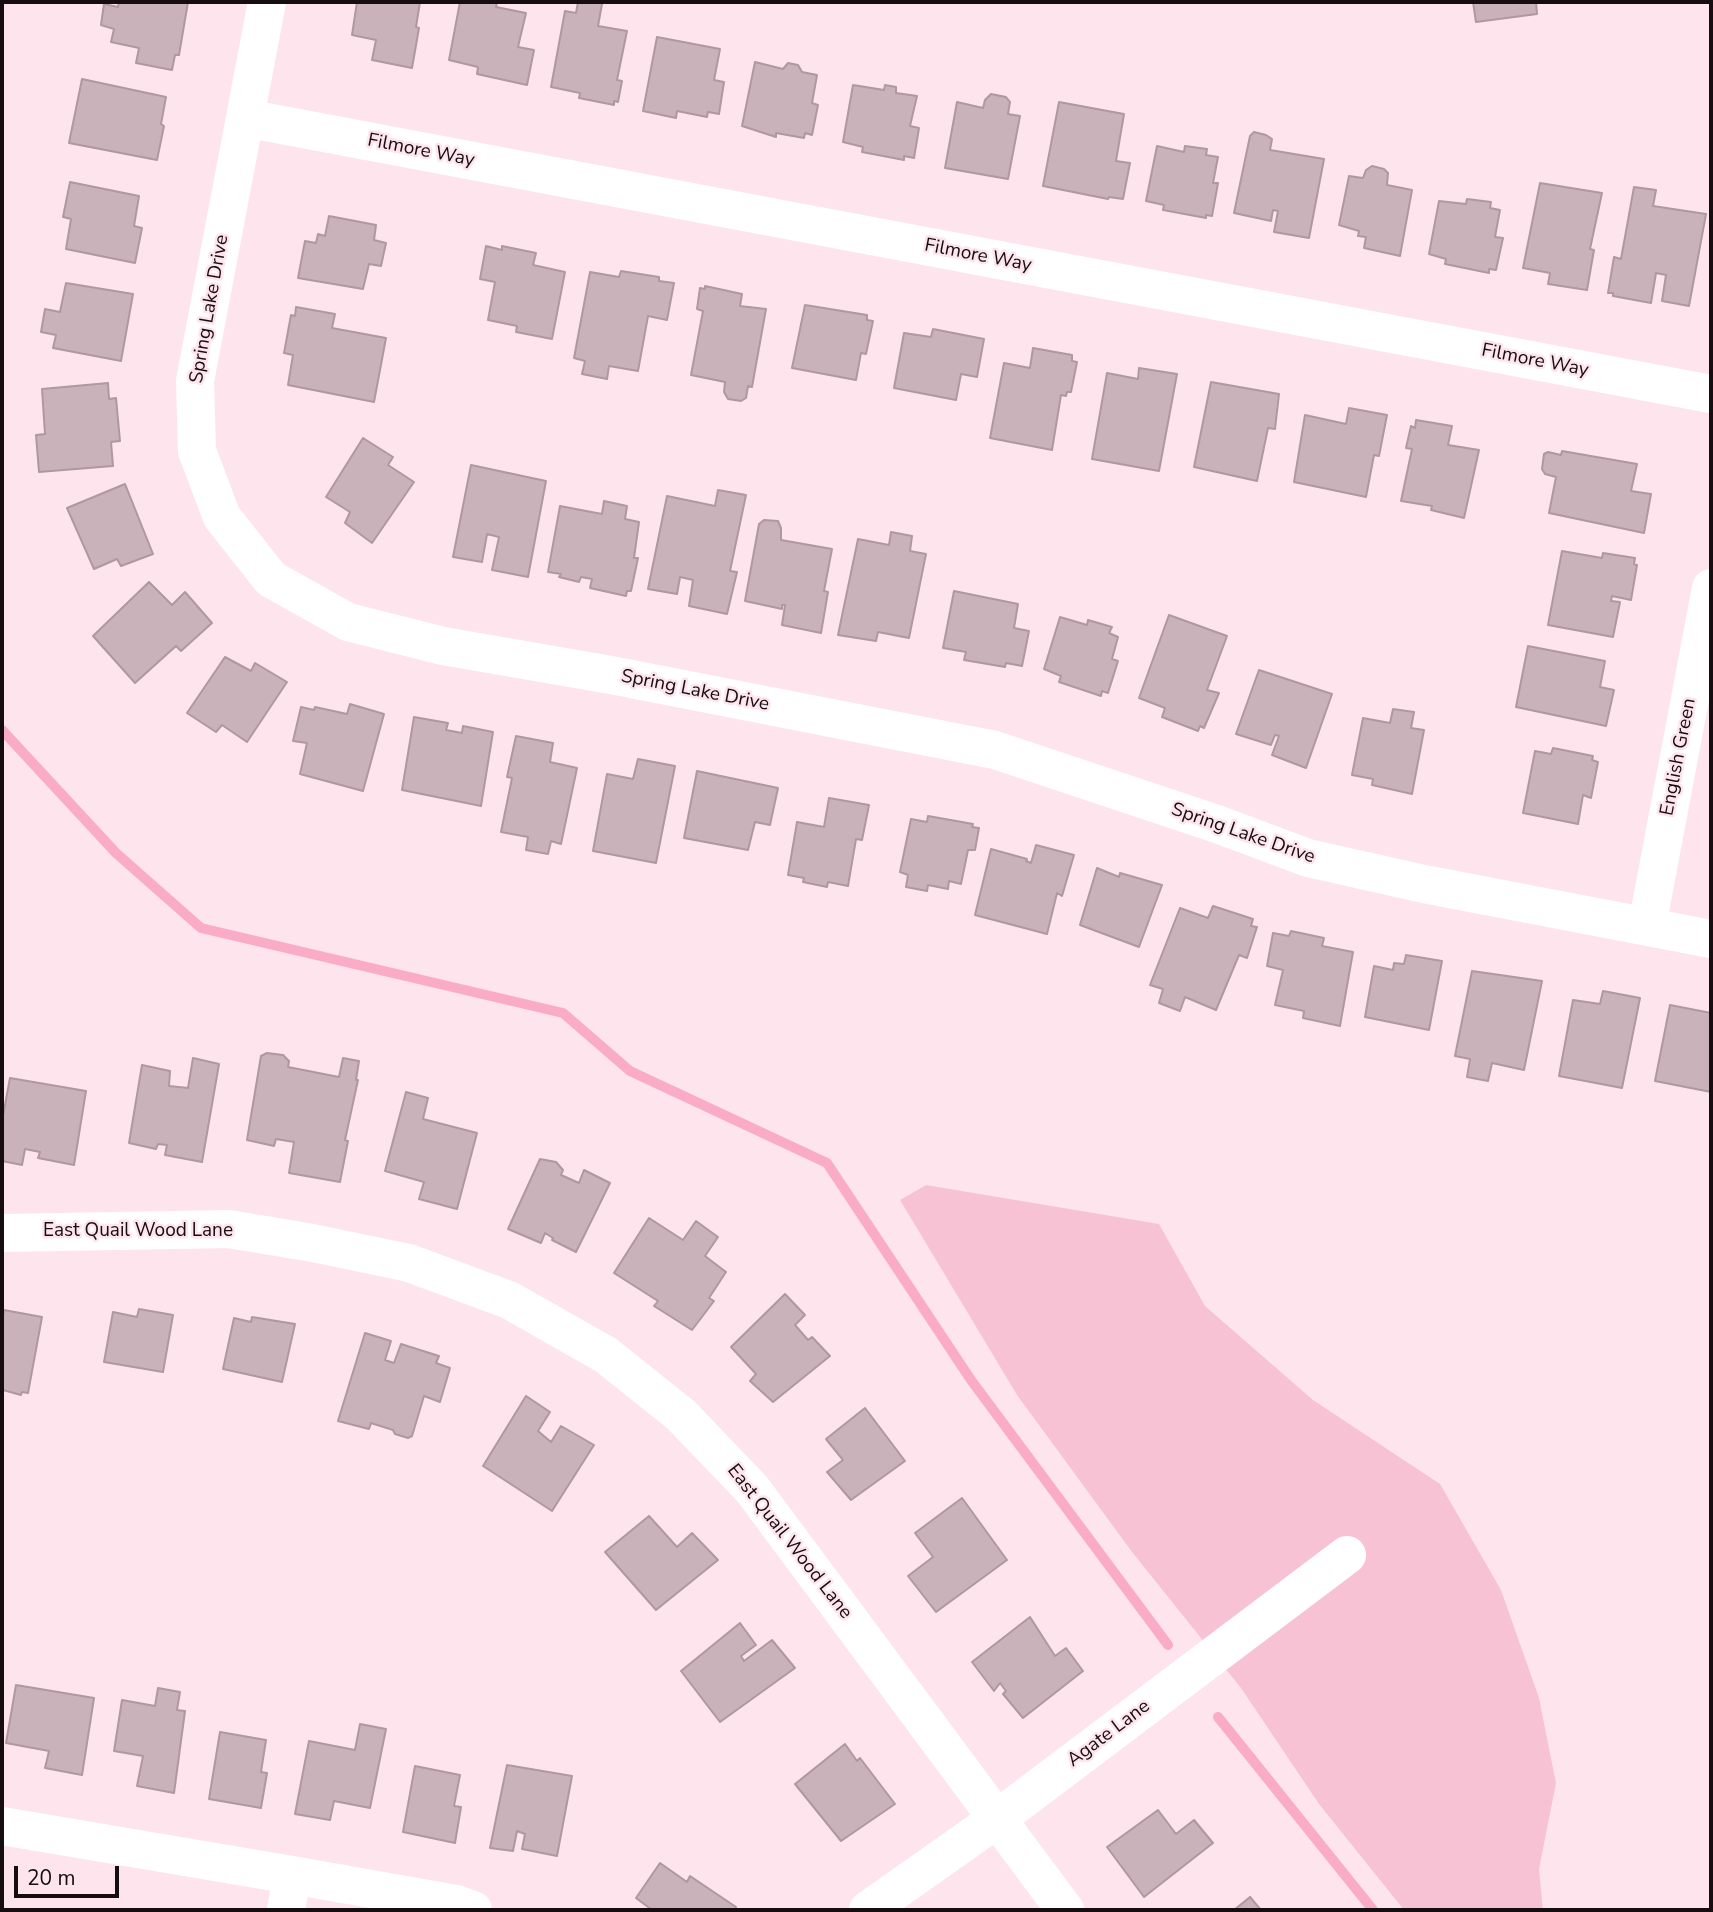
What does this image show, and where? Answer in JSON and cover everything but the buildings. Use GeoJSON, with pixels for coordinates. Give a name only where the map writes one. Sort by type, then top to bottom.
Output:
{"type":"FeatureCollection","features":[{"type":"Feature","properties":{"kind":"street","name":"Spring Lake Drive"},"geometry":{"type":"LineString","coordinates":[[267,2],[195,381],[197,451],[222,517],[271,579],[348,622],[443,646],[611,675],[995,750],[1217,824],[1308,858],[1424,884],[1711,939]]}},
{"type":"Feature","properties":{"kind":"street","name":"Filmore Way"},"geometry":{"type":"LineString","coordinates":[[245,118],[1711,394]]}},
{"type":"Feature","properties":{"kind":"street","name":"English Green"},"geometry":{"type":"LineString","coordinates":[[1647,926],[1711,589]]}},
{"type":"Feature","properties":{"kind":"street","name":"East Quail Wood Lane"},"geometry":{"type":"LineString","coordinates":[[2,1233],[229,1229],[313,1242],[408,1263],[509,1300],[607,1355],[681,1415],[752,1489],[1065,1910]]}},
{"type":"Feature","properties":{"kind":"street","name":"Agate Lane"},"geometry":{"type":"LineString","coordinates":[[868,1910],[996,1819],[1347,1555]]}},
{"type":"Feature","properties":{"kind":"street"},"geometry":{"type":"LineString","coordinates":[[2,1826],[289,1893],[456,1905],[473,1910]]}},
{"type":"Feature","properties":{"kind":"shaded area"},"geometry":{"type":"Polygon","coordinates":[[[926,1185],[1159,1224],[1205,1306],[1313,1400],[1440,1484],[1501,1590],[1539,1698],[1556,1783],[1539,1869],[1543,1910],[1404,1910],[1319,1804],[1241,1688],[1132,1552],[1017,1395],[900,1200],[926,1185]]]}},
{"type":"Feature","properties":{"kind":"waterway"},"geometry":{"type":"LineString","coordinates":[[2,730],[116,853],[201,928],[563,1013],[630,1071],[827,1163],[971,1380],[1168,1645]]}},
{"type":"Feature","properties":{"kind":"waterway"},"geometry":{"type":"LineString","coordinates":[[1218,1717],[1373,1910]]}}]}
